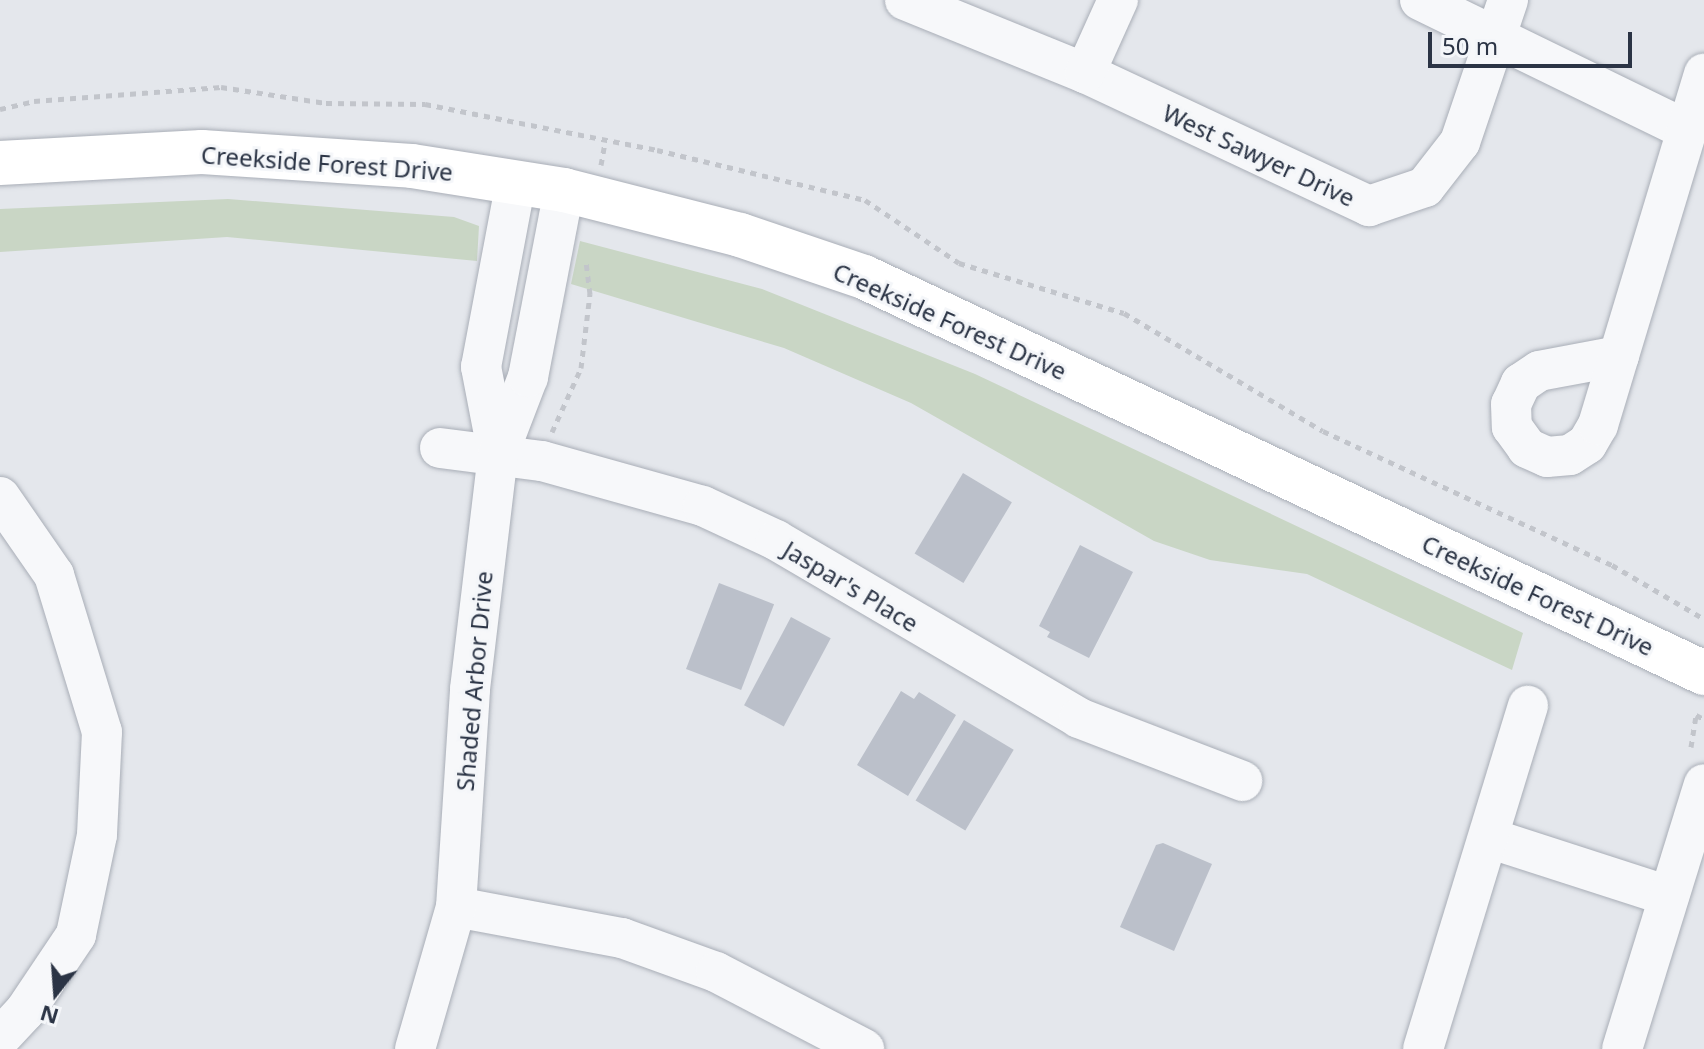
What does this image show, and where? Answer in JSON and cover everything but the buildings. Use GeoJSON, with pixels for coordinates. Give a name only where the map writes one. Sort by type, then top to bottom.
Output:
{"type":"FeatureCollection","features":[{"type":"Feature","properties":{"kind":"main road","name":"Creekside Forest Drive"},"geometry":{"type":"LineString","coordinates":[[0,163],[202,152],[412,166],[580,194],[740,235],[864,277],[1704,673]]}},
{"type":"Feature","properties":{"kind":"street","name":"West Sawyer Drive"},"geometry":{"type":"LineString","coordinates":[[905,0],[1085,73],[1369,206],[1425,187],[1460,142],[1500,16]]}},
{"type":"Feature","properties":{"kind":"street"},"geometry":{"type":"LineString","coordinates":[[1085,73],[1118,0]]}},
{"type":"Feature","properties":{"kind":"street"},"geometry":{"type":"LineString","coordinates":[[1420,0],[1500,16],[1685,129]]}},
{"type":"Feature","properties":{"kind":"street"},"geometry":{"type":"LineString","coordinates":[[1619,356],[1704,74]]}},
{"type":"Feature","properties":{"kind":"street","name":"Shaded Arbor Drive"},"geometry":{"type":"LineString","coordinates":[[498,455],[481,367],[516,182]]}},
{"type":"Feature","properties":{"kind":"street","name":"Shaded Arbor Drive"},"geometry":{"type":"LineString","coordinates":[[415,1049],[456,907],[470,689],[498,455],[528,377],[580,194]]}},
{"type":"Feature","properties":{"kind":"street","name":"Jaspar's Place"},"geometry":{"type":"LineString","coordinates":[[440,448],[542,461],[703,506],[776,540],[1079,718],[1242,781]]}},
{"type":"Feature","properties":{"kind":"street"},"geometry":{"type":"LineString","coordinates":[[0,497],[54,575],[102,732],[97,835],[76,935],[25,1011],[0,1038]]}},
{"type":"Feature","properties":{"kind":"street"},"geometry":{"type":"LineString","coordinates":[[1423,1049],[1528,706]]}},
{"type":"Feature","properties":{"kind":"street"},"geometry":{"type":"LineString","coordinates":[[1622,1049],[1704,784]]}},
{"type":"Feature","properties":{"kind":"street"},"geometry":{"type":"LineString","coordinates":[[1489,838],[1669,896]]}},
{"type":"Feature","properties":{"kind":"street"},"geometry":{"type":"LineString","coordinates":[[456,907],[622,938],[716,972],[864,1049]]}},
{"type":"Feature","properties":{"kind":"path"},"geometry":{"type":"LineString","coordinates":[[580,194],[605,143]]}},
{"type":"Feature","properties":{"kind":"path"},"geometry":{"type":"LineString","coordinates":[[542,461],[563,400],[581,368],[590,294],[585,250]]}},
{"type":"Feature","properties":{"kind":"path"},"geometry":{"type":"LineString","coordinates":[[1691,747],[1696,715],[1704,719]]}},
{"type":"Feature","properties":{"kind":"green space"},"geometry":{"type":"Polygon","coordinates":[[[228,199],[454,217],[479,226],[477,261],[227,237],[0,252],[0,209],[228,199]]]}},
{"type":"Feature","properties":{"kind":"green space"},"geometry":{"type":"Polygon","coordinates":[[[580,241],[762,289],[975,374],[1523,633],[1512,670],[1307,574],[1210,560],[1154,541],[911,403],[784,348],[571,284],[580,241]]]}}]}
